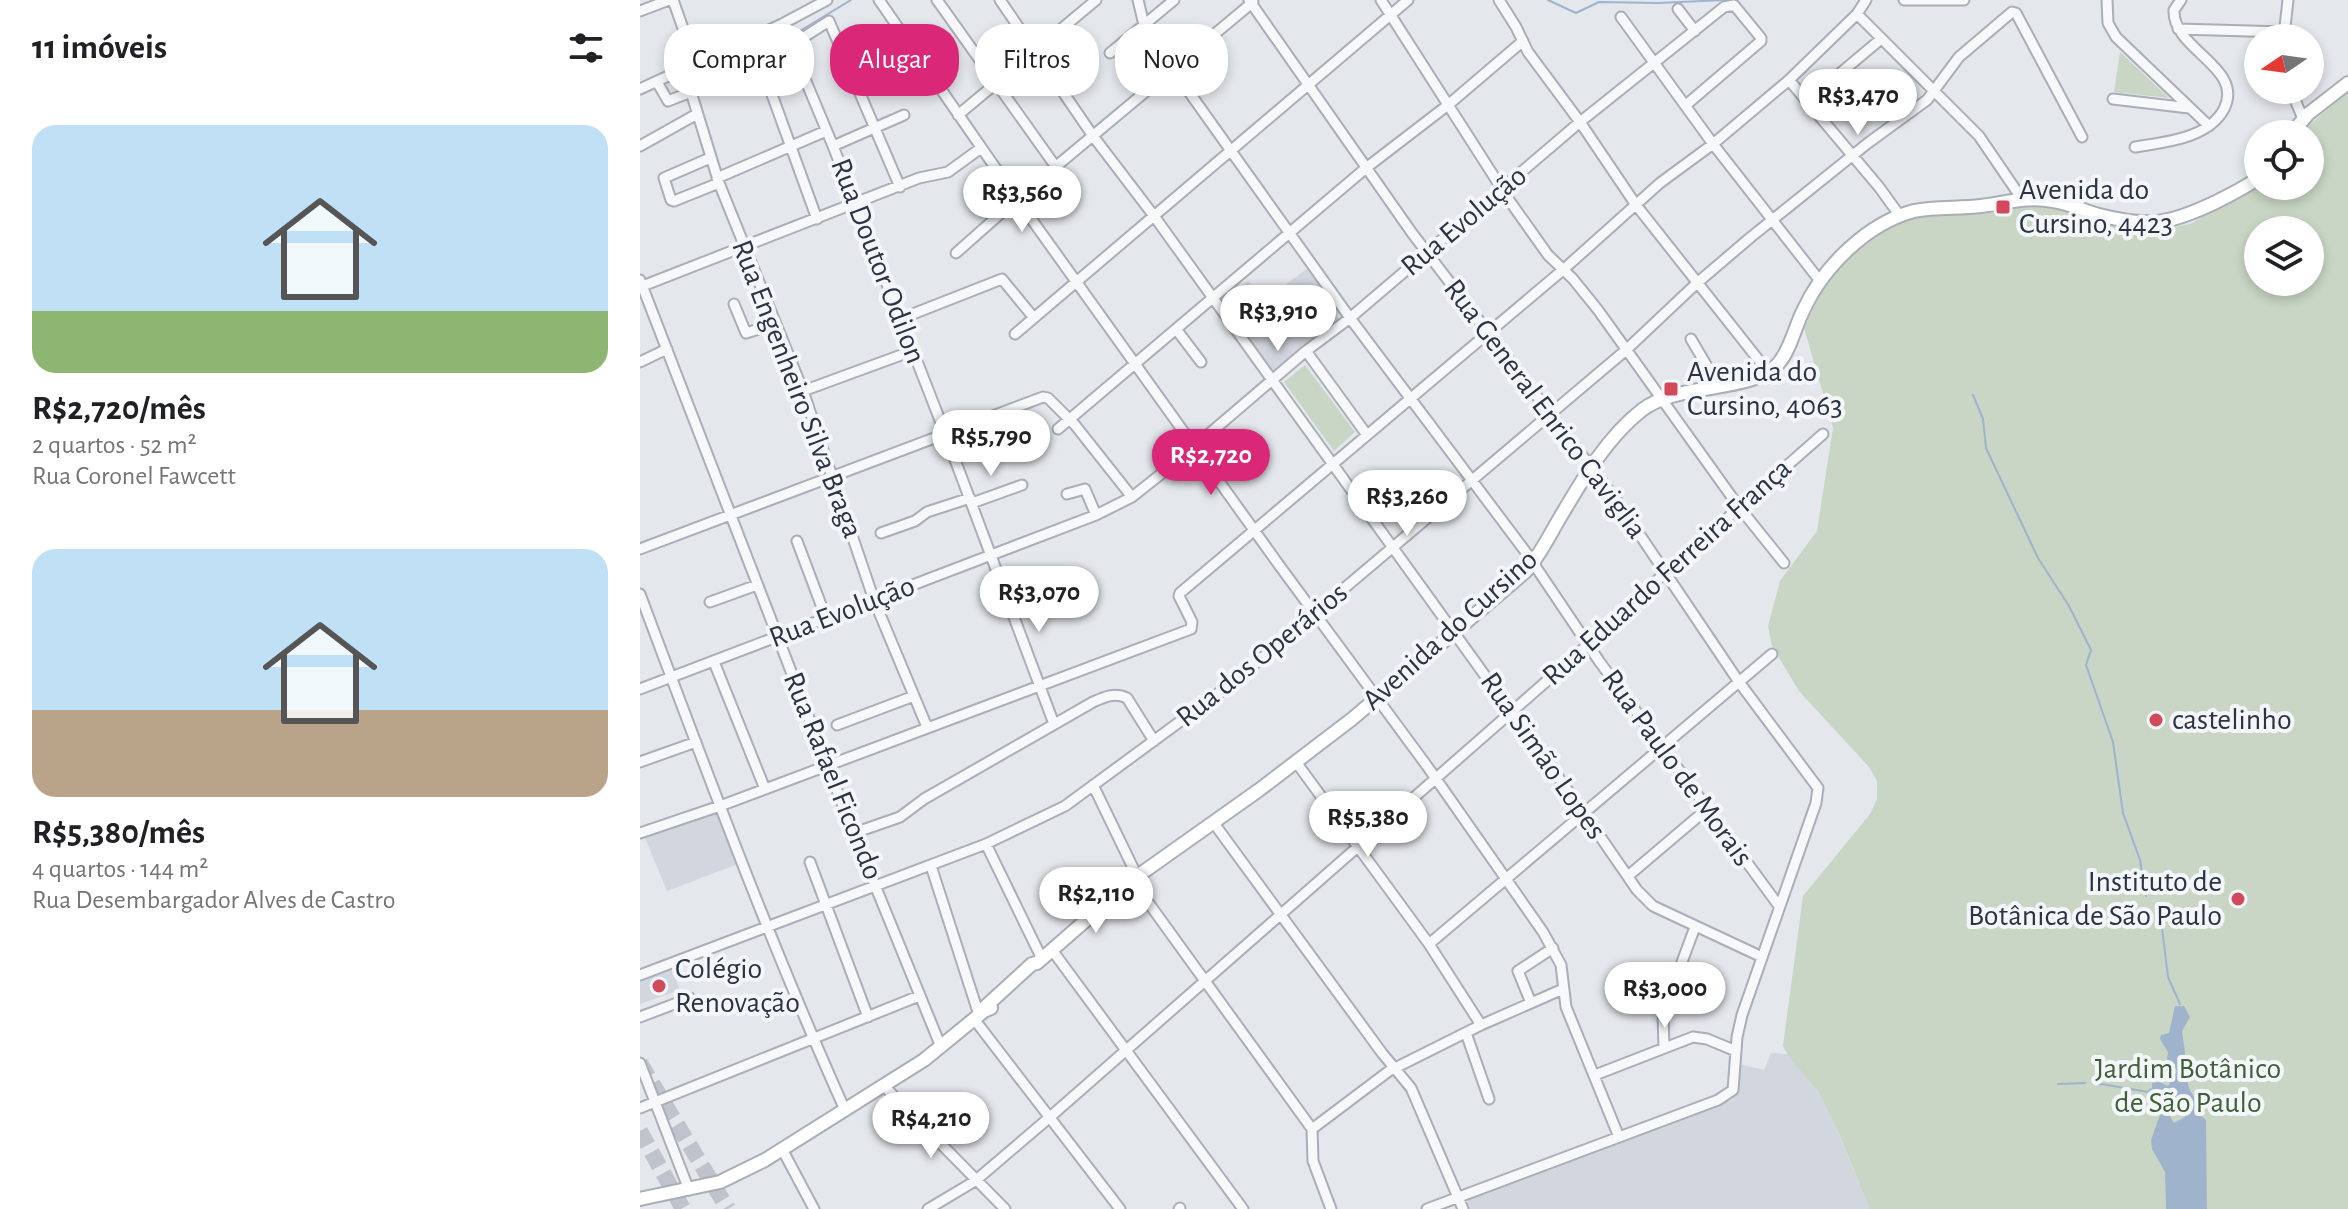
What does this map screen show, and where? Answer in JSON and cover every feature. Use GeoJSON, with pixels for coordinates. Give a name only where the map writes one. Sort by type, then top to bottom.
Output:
{"type":"FeatureCollection","features":[{"type":"Feature","properties":{"kind":"main road"},"geometry":{"type":"LineString","coordinates":[[2303,119],[2348,83]]}},
{"type":"Feature","properties":{"kind":"main road","name":"Avenida do Cursino"},"geometry":{"type":"LineString","coordinates":[[640,1199],[720,1182],[782,1149],[941,1047],[1032,964],[1044,958],[1135,878],[1352,719],[1533,563],[1590,469],[1631,421],[1662,398],[1761,375],[1777,365],[1820,281],[1837,260],[1863,239],[1900,216],[1930,208],[1978,207],[2022,199],[2053,201],[2098,215],[2160,223],[2186,216],[2244,187]]}},
{"type":"Feature","properties":{"kind":"street"},"geometry":{"type":"LineString","coordinates":[[640,11],[671,0],[680,24]]}},
{"type":"Feature","properties":{"kind":"street"},"geometry":{"type":"LineString","coordinates":[[801,24],[827,0]]}},
{"type":"Feature","properties":{"kind":"street"},"geometry":{"type":"LineString","coordinates":[[879,0],[1017,199],[1435,778],[1553,948],[1561,965],[1563,989],[1577,1036],[1619,1137]]}},
{"type":"Feature","properties":{"kind":"street"},"geometry":{"type":"LineString","coordinates":[[937,0],[975,53]]}},
{"type":"Feature","properties":{"kind":"street"},"geometry":{"type":"LineString","coordinates":[[1068,24],[1096,0]]}},
{"type":"Feature","properties":{"kind":"street","name":"Rua Paulo de Morais"},"geometry":{"type":"LineString","coordinates":[[1138,0],[1144,24]]}},
{"type":"Feature","properties":{"kind":"street"},"geometry":{"type":"LineString","coordinates":[[1145,24],[1174,0]]}},
{"type":"Feature","properties":{"kind":"street"},"geometry":{"type":"LineString","coordinates":[[1381,0],[1501,189],[1548,255],[1564,269],[1662,398],[1739,507],[1784,563]]}},
{"type":"Feature","properties":{"kind":"street"},"geometry":{"type":"LineString","coordinates":[[1015,334],[1408,0]]}},
{"type":"Feature","properties":{"kind":"street"},"geometry":{"type":"LineString","coordinates":[[1499,0],[1538,66],[1636,205],[1761,363]]}},
{"type":"Feature","properties":{"kind":"street"},"geometry":{"type":"LineString","coordinates":[[640,833],[720,806],[1191,629],[1192,622],[1180,593],[1564,269],[1669,175],[1713,144],[1789,80],[1857,14],[1866,0]]}},
{"type":"Feature","properties":{"kind":"street"},"geometry":{"type":"LineString","coordinates":[[1904,0],[1964,0]]}},
{"type":"Feature","properties":{"kind":"street"},"geometry":{"type":"LineString","coordinates":[[2107,0],[2108,23],[2116,37],[2209,126]]}},
{"type":"Feature","properties":{"kind":"street"},"geometry":{"type":"LineString","coordinates":[[2135,147],[2190,135],[2209,126],[2226,105],[2228,95],[2225,82],[2178,29],[2174,10],[2181,0]]}},
{"type":"Feature","properties":{"kind":"street"},"geometry":{"type":"LineString","coordinates":[[2286,24],[2288,0]]}},
{"type":"Feature","properties":{"kind":"street"},"geometry":{"type":"LineString","coordinates":[[1225,24],[1252,1]]}},
{"type":"Feature","properties":{"kind":"street","name":"Rua General Enrico Caviglia"},"geometry":{"type":"LineString","coordinates":[[1252,1],[1366,168],[1549,415],[1617,501],[1739,682],[1818,788],[1818,796],[1779,906]]}},
{"type":"Feature","properties":{"kind":"street","name":"Rua Simão Lopes"},"geometry":{"type":"LineString","coordinates":[[1005,2],[1019,24]]}},
{"type":"Feature","properties":{"kind":"street"},"geometry":{"type":"LineString","coordinates":[[1686,105],[1762,40],[1736,6],[1727,4]]}},
{"type":"Feature","properties":{"kind":"street","name":"Rua Evolução"},"geometry":{"type":"LineString","coordinates":[[640,689],[1096,515],[1132,497],[1306,351],[1350,318],[1580,122],[1727,4]]}},
{"type":"Feature","properties":{"kind":"street"},"geometry":{"type":"LineString","coordinates":[[1678,9],[1695,31]]}},
{"type":"Feature","properties":{"kind":"street","name":"Rua dos Operários"},"geometry":{"type":"LineString","coordinates":[[640,975],[986,844],[1051,814],[1093,785],[1231,684],[1626,350],[1697,283],[1773,219],[1883,131],[1911,113],[1934,92],[1959,57],[2012,12],[2016,13],[2082,137]]}},
{"type":"Feature","properties":{"kind":"street"},"geometry":{"type":"LineString","coordinates":[[1857,14],[1979,136],[2022,199]]}},
{"type":"Feature","properties":{"kind":"street"},"geometry":{"type":"LineString","coordinates":[[1621,17],[1713,144],[1820,281]]}},
{"type":"Feature","properties":{"kind":"street"},"geometry":{"type":"LineString","coordinates":[[814,27],[829,21],[900,187]]}},
{"type":"Feature","properties":{"kind":"street"},"geometry":{"type":"LineString","coordinates":[[2178,29],[2244,33]]}},
{"type":"Feature","properties":{"kind":"street"},"geometry":{"type":"LineString","coordinates":[[1807,101],[1881,39]]}},
{"type":"Feature","properties":{"kind":"street"},"geometry":{"type":"LineString","coordinates":[[1058,429],[1366,168],[1448,105],[1523,41]]}},
{"type":"Feature","properties":{"kind":"street"},"geometry":{"type":"LineString","coordinates":[[1110,53],[1115,49]]}},
{"type":"Feature","properties":{"kind":"street"},"geometry":{"type":"LineString","coordinates":[[640,89],[664,79]]}},
{"type":"Feature","properties":{"kind":"street"},"geometry":{"type":"LineString","coordinates":[[1789,80],[1900,216]]}},
{"type":"Feature","properties":{"kind":"street"},"geometry":{"type":"LineString","coordinates":[[657,82],[664,92]]}},
{"type":"Feature","properties":{"kind":"street","name":"Rua Engenheiro Silva Braga"},"geometry":{"type":"LineString","coordinates":[[692,96],[718,181],[803,391],[874,600],[927,727]]}},
{"type":"Feature","properties":{"kind":"street"},"geometry":{"type":"LineString","coordinates":[[771,96],[817,219]]}},
{"type":"Feature","properties":{"kind":"street","name":"Rua Doutor Odilon"},"geometry":{"type":"LineString","coordinates":[[811,96],[971,500],[1054,724]]}},
{"type":"Feature","properties":{"kind":"street"},"geometry":{"type":"LineString","coordinates":[[958,115],[981,96]]}},
{"type":"Feature","properties":{"kind":"street"},"geometry":{"type":"LineString","coordinates":[[1006,96],[1056,167]]}},
{"type":"Feature","properties":{"kind":"street","name":"Rua Simão Lopes"},"geometry":{"type":"LineString","coordinates":[[1066,96],[1454,631],[1637,890],[1653,906],[1762,957]]}},
{"type":"Feature","properties":{"kind":"street"},"geometry":{"type":"LineString","coordinates":[[956,253],[1139,96]]}},
{"type":"Feature","properties":{"kind":"street","name":"Rua Paulo de Morais"},"geometry":{"type":"LineString","coordinates":[[1192,96],[1350,318],[1412,397],[1779,906]]}},
{"type":"Feature","properties":{"kind":"street"},"geometry":{"type":"LineString","coordinates":[[2113,99],[2189,108]]}},
{"type":"Feature","properties":{"kind":"street"},"geometry":{"type":"LineString","coordinates":[[2297,104],[2303,119]]}},
{"type":"Feature","properties":{"kind":"street"},"geometry":{"type":"LineString","coordinates":[[640,146],[697,114]]}},
{"type":"Feature","properties":{"kind":"street"},"geometry":{"type":"LineString","coordinates":[[833,146],[904,115]]}},
{"type":"Feature","properties":{"kind":"street"},"geometry":{"type":"LineString","coordinates":[[710,158],[664,178],[671,200],[826,131]]}},
{"type":"Feature","properties":{"kind":"street"},"geometry":{"type":"LineString","coordinates":[[641,284],[855,205],[919,178],[948,172],[981,148]]}},
{"type":"Feature","properties":{"kind":"street"},"geometry":{"type":"LineString","coordinates":[[900,319],[1002,279],[1034,318]]}},
{"type":"Feature","properties":{"kind":"street","name":"Rua Rafael Ficondo"},"geometry":{"type":"LineString","coordinates":[[641,284],[854,833],[941,1047]]}},
{"type":"Feature","properties":{"kind":"street"},"geometry":{"type":"LineString","coordinates":[[734,304],[746,333],[775,324]]}},
{"type":"Feature","properties":{"kind":"street"},"geometry":{"type":"LineString","coordinates":[[1176,329],[1201,362]]}},
{"type":"Feature","properties":{"kind":"street"},"geometry":{"type":"LineString","coordinates":[[1691,339],[1718,385]]}},
{"type":"Feature","properties":{"kind":"street"},"geometry":{"type":"LineString","coordinates":[[640,362],[667,349]]}},
{"type":"Feature","properties":{"kind":"street"},"geometry":{"type":"LineString","coordinates":[[803,391],[912,351]]}},
{"type":"Feature","properties":{"kind":"street"},"geometry":{"type":"LineString","coordinates":[[1306,351],[1367,435]]}},
{"type":"Feature","properties":{"kind":"street"},"geometry":{"type":"LineString","coordinates":[[640,549],[1043,397],[1048,398],[1069,419],[1132,497]]}},
{"type":"Feature","properties":{"kind":"street","name":"Rua Eduardo Ferreira França"},"geometry":{"type":"LineString","coordinates":[[928,1209],[975,1181],[1050,1117],[1823,434]]}},
{"type":"Feature","properties":{"kind":"street"},"geometry":{"type":"LineString","coordinates":[[881,533],[915,521],[927,512],[1022,485]]}},
{"type":"Feature","properties":{"kind":"street"},"geometry":{"type":"LineString","coordinates":[[1067,494],[1085,489],[1096,515]]}},
{"type":"Feature","properties":{"kind":"street"},"geometry":{"type":"LineString","coordinates":[[797,541],[826,618]]}},
{"type":"Feature","properties":{"kind":"street"},"geometry":{"type":"LineString","coordinates":[[710,602],[757,585]]}},
{"type":"Feature","properties":{"kind":"street"},"geometry":{"type":"LineString","coordinates":[[640,594],[720,806],[813,1039],[845,1110]]}},
{"type":"Feature","properties":{"kind":"street"},"geometry":{"type":"LineString","coordinates":[[1429,944],[1772,654]]}},
{"type":"Feature","properties":{"kind":"street"},"geometry":{"type":"LineString","coordinates":[[714,662],[765,789]]}},
{"type":"Feature","properties":{"kind":"street"},"geometry":{"type":"LineString","coordinates":[[854,833],[900,817],[924,799],[1107,696],[1121,695],[1131,704],[1154,741]]}},
{"type":"Feature","properties":{"kind":"street"},"geometry":{"type":"LineString","coordinates":[[837,725],[914,696]]}},
{"type":"Feature","properties":{"kind":"street"},"geometry":{"type":"LineString","coordinates":[[640,762],[696,742]]}},
{"type":"Feature","properties":{"kind":"street"},"geometry":{"type":"LineString","coordinates":[[1296,762],[1429,944],[1481,1025]]}},
{"type":"Feature","properties":{"kind":"street"},"geometry":{"type":"LineString","coordinates":[[1093,785],[1135,878],[1204,983],[1312,1129],[1313,1161],[1331,1209]]}},
{"type":"Feature","properties":{"kind":"street"},"geometry":{"type":"LineString","coordinates":[[1628,876],[1707,809]]}},
{"type":"Feature","properties":{"kind":"street"},"geometry":{"type":"LineString","coordinates":[[1213,822],[1411,1088],[1463,1209]]}},
{"type":"Feature","properties":{"kind":"street"},"geometry":{"type":"LineString","coordinates":[[986,844],[1044,958],[1127,1049],[1243,1209]]}},
{"type":"Feature","properties":{"kind":"street"},"geometry":{"type":"LineString","coordinates":[[810,862],[868,1017]]}},
{"type":"Feature","properties":{"kind":"street"},"geometry":{"type":"LineString","coordinates":[[931,866],[979,1015],[1050,1117],[1120,1209]]}},
{"type":"Feature","properties":{"kind":"street"},"geometry":{"type":"LineString","coordinates":[[1427,1209],[1619,1137],[1733,1090],[1742,1015],[1779,906]]}},
{"type":"Feature","properties":{"kind":"street"},"geometry":{"type":"LineString","coordinates":[[1664,1048],[1663,1013],[1695,927]]}},
{"type":"Feature","properties":{"kind":"street"},"geometry":{"type":"LineString","coordinates":[[1531,1003],[1518,971],[1553,948]]}},
{"type":"Feature","properties":{"kind":"street"},"geometry":{"type":"LineString","coordinates":[[1312,1129],[1395,1068],[1563,989]]}},
{"type":"Feature","properties":{"kind":"street"},"geometry":{"type":"LineString","coordinates":[[640,1108],[919,996]]}},
{"type":"Feature","properties":{"kind":"street"},"geometry":{"type":"LineString","coordinates":[[640,1017],[690,998]]}},
{"type":"Feature","properties":{"kind":"street"},"geometry":{"type":"LineString","coordinates":[[1466,1033],[1489,1099]]}},
{"type":"Feature","properties":{"kind":"street"},"geometry":{"type":"LineString","coordinates":[[1595,1075],[1693,1037],[1707,1039],[1736,1051]]}},
{"type":"Feature","properties":{"kind":"street"},"geometry":{"type":"LineString","coordinates":[[640,1063],[689,1190]]}},
{"type":"Feature","properties":{"kind":"street"},"geometry":{"type":"LineString","coordinates":[[884,1086],[1005,1209]]}},
{"type":"Feature","properties":{"kind":"street"},"geometry":{"type":"LineString","coordinates":[[932,1138],[975,1108]]}},
{"type":"Feature","properties":{"kind":"street"},"geometry":{"type":"LineString","coordinates":[[782,1149],[814,1209]]}},
{"type":"Feature","properties":{"kind":"shaded area"},"geometry":{"type":"Polygon","coordinates":[[[1308,268],[1339,320],[1272,374],[1221,302],[1248,281],[1264,301],[1308,268]]]}},
{"type":"Feature","properties":{"kind":"shaded area"},"geometry":{"type":"Polygon","coordinates":[[[716,812],[738,864],[667,891],[645,838],[716,812]]]}},
{"type":"Feature","properties":{"kind":"shaded area","name":"Colégio Renovação"},"geometry":{"type":"Polygon","coordinates":[[[672,970],[680,990],[640,1004],[640,981],[672,970]]]}},
{"type":"Feature","properties":{"kind":"shaded area"},"geometry":{"type":"Polygon","coordinates":[[[1771,1053],[1787,1054],[1813,1084],[1828,1109],[1870,1209],[1469,1209],[1467,1200],[1470,1197],[1732,1100],[1739,1092],[1740,1064],[1764,1070],[1771,1053]]]}},
{"type":"Feature","properties":{"kind":"green space"},"geometry":{"type":"Polygon","coordinates":[[[2120,52],[2169,98],[2114,92],[2120,52]]]}},
{"type":"Feature","properties":{"kind":"green space","name":"Jardim Botânico de São Paulo"},"geometry":{"type":"Polygon","coordinates":[[[2348,92],[2348,1209],[1870,1209],[1826,1106],[1783,1046],[1803,896],[1870,814],[1877,799],[1877,781],[1869,767],[1799,691],[1772,646],[1768,626],[1780,581],[1817,531],[1833,428],[1804,328],[1825,285],[1840,265],[1899,222],[1921,214],[1963,215],[2020,206],[2051,205],[2132,228],[2190,224],[2244,193],[2244,200],[2324,200],[2324,120],[2315,120],[2348,92]]]}},
{"type":"Feature","properties":{"kind":"green space"},"geometry":{"type":"Polygon","coordinates":[[[1305,365],[1355,432],[1334,451],[1284,382],[1305,365]]]}},
{"type":"Feature","properties":{"kind":"water"},"geometry":{"type":"Polygon","coordinates":[[[2175,1006],[2184,1006],[2190,1017],[2182,1031],[2183,1063],[2200,1115],[2206,1120],[2207,1209],[2166,1209],[2165,1172],[2152,1149],[2151,1140],[2161,1112],[2168,1113],[2174,1123],[2185,1117],[2186,1098],[2172,1104],[2167,1101],[2168,1092],[2165,1090],[2158,1099],[2152,1100],[2152,1083],[2168,1086],[2177,1071],[2167,1060],[2168,1052],[2160,1039],[2161,1035],[2169,1033],[2175,1006]]]}},
{"type":"Feature","properties":{"kind":"waterway"},"geometry":{"type":"LineString","coordinates":[[811,24],[851,0]]}},
{"type":"Feature","properties":{"kind":"waterway"},"geometry":{"type":"LineString","coordinates":[[1548,0],[1576,13],[1599,2],[1725,0]]}},
{"type":"Feature","properties":{"kind":"waterway"},"geometry":{"type":"LineString","coordinates":[[1973,395],[1983,419],[1986,448],[2038,558],[2069,606],[2091,650],[2086,665],[2113,742],[2123,813],[2140,860],[2146,896]]}},
{"type":"Feature","properties":{"kind":"waterway"},"geometry":{"type":"LineString","coordinates":[[2158,924],[2162,928],[2168,977],[2180,1004]]}},
{"type":"Feature","properties":{"kind":"waterway"},"geometry":{"type":"LineString","coordinates":[[2058,1084],[2085,1083]]}},
{"type":"Feature","properties":{"kind":"waterway"},"geometry":{"type":"LineString","coordinates":[[2095,1083],[2148,1092],[2151,1089]]}},
{"type":"Feature","properties":{"kind":"tunnel"},"geometry":{"type":"LineString","coordinates":[[640,1063],[728,1209]]}},
{"type":"Feature","properties":{"kind":"tunnel"},"geometry":{"type":"LineString","coordinates":[[640,1131],[683,1209]]}},
{"type":"Feature","properties":{"kind":"place","name":"Avenida do Cursino, 4423"},"geometry":{"type":"Point","coordinates":[2003,207]}},
{"type":"Feature","properties":{"kind":"place","name":"Avenida do Cursino, 4063"},"geometry":{"type":"Point","coordinates":[1671,389]}},
{"type":"Feature","properties":{"kind":"place","name":"castelinho"},"geometry":{"type":"Point","coordinates":[2156,720]}},
{"type":"Feature","properties":{"kind":"place","name":"Instituto de Botânica de São Paulo"},"geometry":{"type":"Point","coordinates":[2238,899]}},
{"type":"Feature","properties":{"kind":"place","name":"Colégio Renovação"},"geometry":{"type":"Point","coordinates":[659,986]}}]}
